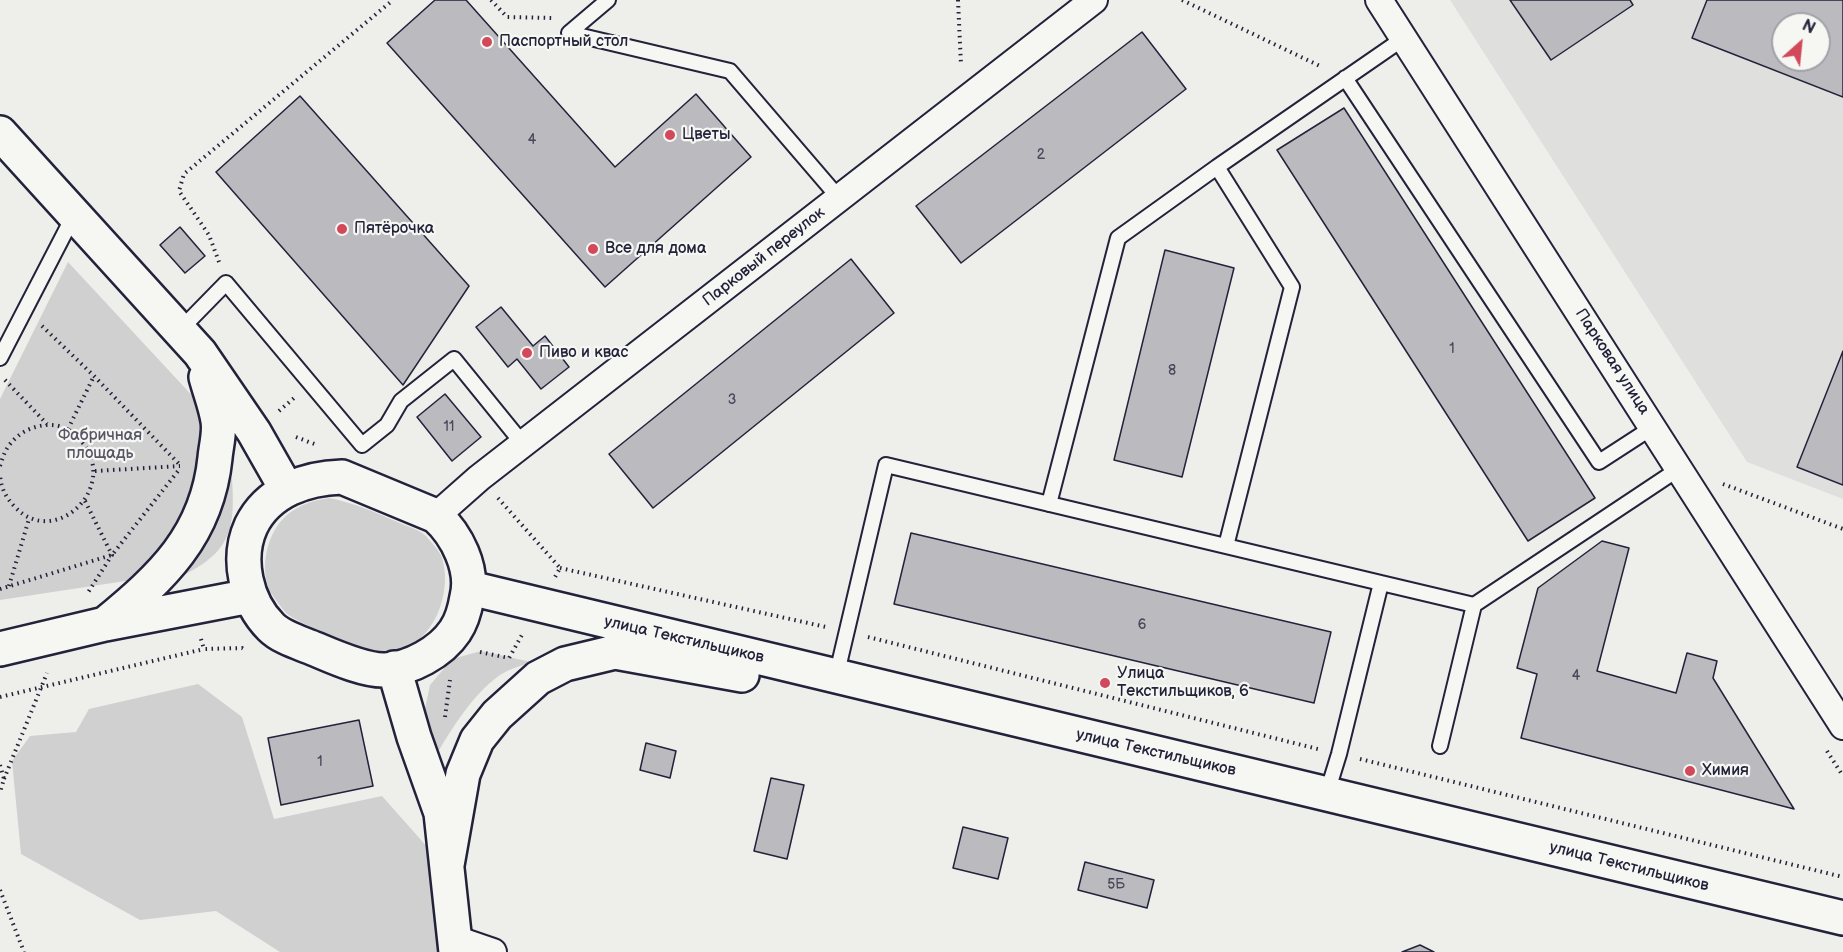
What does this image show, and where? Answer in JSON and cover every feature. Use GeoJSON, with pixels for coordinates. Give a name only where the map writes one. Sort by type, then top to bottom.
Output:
{"type":"FeatureCollection","features":[{"type":"Feature","properties":{"kind":"main road"},"geometry":{"type":"LineString","coordinates":[[0,133],[190,341],[254,432],[287,490]]}},
{"type":"Feature","properties":{"kind":"main road"},"geometry":{"type":"LineString","coordinates":[[105,624],[142,593],[184,547],[206,505],[214,471],[219,423],[190,341]]}},
{"type":"Feature","properties":{"kind":"main road"},"geometry":{"type":"LineString","coordinates":[[342,477],[436,516],[447,526],[458,544],[470,588],[463,614],[455,631],[428,656],[416,662],[386,670],[370,668],[325,653],[288,638],[272,628],[250,596],[243,548],[251,526],[262,510],[287,490],[300,483],[321,478],[342,477]]}},
{"type":"Feature","properties":{"kind":"main road","name":"улица Текстильщиков"},"geometry":{"type":"LineString","coordinates":[[470,588],[1843,918]]}},
{"type":"Feature","properties":{"kind":"main road"},"geometry":{"type":"LineString","coordinates":[[0,649],[105,624],[250,596]]}},
{"type":"Feature","properties":{"kind":"main road"},"geometry":{"type":"LineString","coordinates":[[447,865],[463,774],[477,740],[497,715],[538,678],[566,664],[615,652],[742,675],[782,663]]}},
{"type":"Feature","properties":{"kind":"main road"},"geometry":{"type":"LineString","coordinates":[[394,668],[414,737],[441,813],[456,946]]}},
{"type":"Feature","properties":{"kind":"street","name":"Парковый переулок"},"geometry":{"type":"LineString","coordinates":[[436,516],[479,478],[1094,0]]}},
{"type":"Feature","properties":{"kind":"street","name":"Парковая улица"},"geometry":{"type":"LineString","coordinates":[[1379,0],[1843,726]]}},
{"type":"Feature","properties":{"kind":"street"},"geometry":{"type":"LineString","coordinates":[[456,946],[493,952]]}},
{"type":"Feature","properties":{"kind":"lane"},"geometry":{"type":"LineString","coordinates":[[608,0],[569,33],[730,71],[839,198]]}},
{"type":"Feature","properties":{"kind":"lane"},"geometry":{"type":"LineString","coordinates":[[1049,504],[1118,238],[1404,38]]}},
{"type":"Feature","properties":{"kind":"lane"},"geometry":{"type":"LineString","coordinates":[[1345,78],[1599,462],[1653,427]]}},
{"type":"Feature","properties":{"kind":"lane"},"geometry":{"type":"LineString","coordinates":[[1217,167],[1292,287],[1226,546]]}},
{"type":"Feature","properties":{"kind":"lane"},"geometry":{"type":"LineString","coordinates":[[0,358],[74,215]]}},
{"type":"Feature","properties":{"kind":"lane"},"geometry":{"type":"LineString","coordinates":[[190,341],[226,283],[362,446],[387,425],[401,401],[454,359],[523,444]]}},
{"type":"Feature","properties":{"kind":"lane"},"geometry":{"type":"LineString","coordinates":[[836,677],[886,465],[1474,605]]}},
{"type":"Feature","properties":{"kind":"lane"},"geometry":{"type":"LineString","coordinates":[[1440,746],[1474,605],[1680,468]]}},
{"type":"Feature","properties":{"kind":"lane"},"geometry":{"type":"LineString","coordinates":[[1327,794],[1381,583]]}},
{"type":"Feature","properties":{"kind":"path"},"geometry":{"type":"LineString","coordinates":[[226,283],[209,235],[179,191],[184,174],[393,0]]}},
{"type":"Feature","properties":{"kind":"path"},"geometry":{"type":"LineString","coordinates":[[491,0],[507,17],[559,18]]}},
{"type":"Feature","properties":{"kind":"path"},"geometry":{"type":"LineString","coordinates":[[958,0],[963,102]]}},
{"type":"Feature","properties":{"kind":"path"},"geometry":{"type":"LineString","coordinates":[[1182,0],[1345,78]]}},
{"type":"Feature","properties":{"kind":"path"},"geometry":{"type":"LineString","coordinates":[[24,309],[94,376],[181,466]]}},
{"type":"Feature","properties":{"kind":"path"},"geometry":{"type":"LineString","coordinates":[[0,375],[47,424]]}},
{"type":"Feature","properties":{"kind":"path"},"geometry":{"type":"LineString","coordinates":[[68,429],[94,376]]}},
{"type":"Feature","properties":{"kind":"path"},"geometry":{"type":"LineString","coordinates":[[0,466],[2,452],[13,440],[26,431],[47,424],[68,429],[83,442],[91,456],[94,471],[92,487],[85,501],[74,513],[60,519],[44,520],[29,519],[6,497],[0,483],[0,475]]}},
{"type":"Feature","properties":{"kind":"path"},"geometry":{"type":"LineString","coordinates":[[94,471],[181,466]]}},
{"type":"Feature","properties":{"kind":"path"},"geometry":{"type":"LineString","coordinates":[[0,589],[112,555],[181,466]]}},
{"type":"Feature","properties":{"kind":"path"},"geometry":{"type":"LineString","coordinates":[[1680,468],[1843,528]]}},
{"type":"Feature","properties":{"kind":"path"},"geometry":{"type":"LineString","coordinates":[[85,501],[112,555]]}},
{"type":"Feature","properties":{"kind":"path"},"geometry":{"type":"LineString","coordinates":[[9,586],[29,519]]}},
{"type":"Feature","properties":{"kind":"path"},"geometry":{"type":"LineString","coordinates":[[560,568],[848,632],[1843,877]]}},
{"type":"Feature","properties":{"kind":"path"},"geometry":{"type":"LineString","coordinates":[[190,608],[204,649]]}},
{"type":"Feature","properties":{"kind":"path"},"geometry":{"type":"LineString","coordinates":[[0,697],[204,649],[242,648],[253,652]]}},
{"type":"Feature","properties":{"kind":"path"},"geometry":{"type":"LineString","coordinates":[[0,765],[4,779],[0,792]]}},
{"type":"Feature","properties":{"kind":"path"},"geometry":{"type":"LineString","coordinates":[[0,890],[24,952]]}},
{"type":"Feature","properties":{"kind":"shaded area"},"geometry":{"type":"Polygon","coordinates":[[[1450,0],[1843,0],[1843,499],[1747,462],[1450,0]]]}},
{"type":"Feature","properties":{"kind":"green space","name":"Фабричная площадь"},"geometry":{"type":"Polygon","coordinates":[[[68,262],[199,403],[202,449],[188,514],[173,541],[132,580],[0,600],[0,399],[68,262]]]}},
{"type":"Feature","properties":{"kind":"green space"},"geometry":{"type":"Polygon","coordinates":[[[223,473],[232,478],[233,510],[227,535],[222,546],[213,556],[186,574],[223,473]]]}},
{"type":"Feature","properties":{"kind":"green space"},"geometry":{"type":"Polygon","coordinates":[[[329,498],[366,509],[418,530],[426,536],[441,555],[445,572],[442,602],[437,616],[419,640],[392,651],[367,650],[343,642],[302,623],[286,613],[270,591],[265,572],[265,561],[274,531],[287,515],[297,508],[329,498]]]}},
{"type":"Feature","properties":{"kind":"green space"},"geometry":{"type":"Polygon","coordinates":[[[481,651],[531,662],[504,673],[480,692],[456,723],[435,757],[422,723],[430,685],[452,659],[481,651]]]}},
{"type":"Feature","properties":{"kind":"green space"},"geometry":{"type":"Polygon","coordinates":[[[198,684],[242,717],[274,819],[382,796],[429,849],[440,952],[280,952],[216,911],[140,920],[21,854],[12,761],[30,736],[76,732],[89,709],[198,684]]]}},
{"type":"Feature","properties":{"kind":"building"},"geometry":{"type":"Polygon","coordinates":[[[435,0],[466,0],[615,167],[696,94],[751,157],[605,287],[387,43],[435,0]]]}},
{"type":"Feature","properties":{"kind":"building"},"geometry":{"type":"Polygon","coordinates":[[[1510,0],[1630,0],[1633,5],[1551,60],[1510,0]]]}},
{"type":"Feature","properties":{"kind":"building"},"geometry":{"type":"Polygon","coordinates":[[[1707,0],[1843,0],[1843,97],[1779,72],[1831,72],[1831,12],[1771,12],[1771,69],[1692,38],[1707,0]]]}},
{"type":"Feature","properties":{"kind":"building"},"geometry":{"type":"Polygon","coordinates":[[[1142,32],[1186,89],[961,263],[916,206],[1142,32]]]}},
{"type":"Feature","properties":{"kind":"building","name":"Пятёрочка"},"geometry":{"type":"Polygon","coordinates":[[[300,96],[469,286],[403,385],[216,172],[300,96]]]}},
{"type":"Feature","properties":{"kind":"building"},"geometry":{"type":"Polygon","coordinates":[[[1344,108],[1595,498],[1528,541],[1277,150],[1344,108]]]}},
{"type":"Feature","properties":{"kind":"building"},"geometry":{"type":"Polygon","coordinates":[[[180,227],[205,256],[185,273],[160,245],[180,227]]]}},
{"type":"Feature","properties":{"kind":"building"},"geometry":{"type":"Polygon","coordinates":[[[1165,250],[1234,268],[1182,477],[1114,460],[1165,250]]]}},
{"type":"Feature","properties":{"kind":"building"},"geometry":{"type":"Polygon","coordinates":[[[851,259],[894,313],[653,508],[609,454],[851,259]]]}},
{"type":"Feature","properties":{"kind":"building","name":"Пиво и квас"},"geometry":{"type":"Polygon","coordinates":[[[501,307],[533,346],[545,336],[569,367],[541,389],[517,359],[508,367],[476,327],[501,307]]]}},
{"type":"Feature","properties":{"kind":"building"},"geometry":{"type":"Polygon","coordinates":[[[1843,351],[1843,485],[1797,467],[1843,351]]]}},
{"type":"Feature","properties":{"kind":"building"},"geometry":{"type":"Polygon","coordinates":[[[445,394],[481,437],[452,461],[417,417],[445,394]]]}},
{"type":"Feature","properties":{"kind":"building"},"geometry":{"type":"Polygon","coordinates":[[[911,533],[1331,632],[1314,703],[894,604],[911,533]]]}},
{"type":"Feature","properties":{"kind":"building"},"geometry":{"type":"Polygon","coordinates":[[[1602,541],[1629,548],[1597,671],[1676,693],[1687,653],[1717,661],[1713,678],[1794,809],[1521,738],[1537,674],[1517,668],[1538,588],[1602,541]]]}},
{"type":"Feature","properties":{"kind":"building"},"geometry":{"type":"Polygon","coordinates":[[[359,720],[373,786],[281,805],[268,738],[359,720]]]}},
{"type":"Feature","properties":{"kind":"building"},"geometry":{"type":"Polygon","coordinates":[[[646,743],[676,751],[670,778],[640,770],[646,743]]]}},
{"type":"Feature","properties":{"kind":"building"},"geometry":{"type":"Polygon","coordinates":[[[771,778],[804,785],[787,859],[754,851],[771,778]]]}},
{"type":"Feature","properties":{"kind":"building"},"geometry":{"type":"Polygon","coordinates":[[[963,827],[1008,838],[998,879],[953,868],[963,827]]]}},
{"type":"Feature","properties":{"kind":"building"},"geometry":{"type":"Polygon","coordinates":[[[1085,862],[1154,880],[1147,908],[1078,890],[1085,862]]]}},
{"type":"Feature","properties":{"kind":"building"},"geometry":{"type":"Polygon","coordinates":[[[1420,945],[1434,952],[1402,952],[1420,945]]]}},
{"type":"Feature","properties":{"kind":"place","name":"Паспортный стол"},"geometry":{"type":"Point","coordinates":[487,42]}},
{"type":"Feature","properties":{"kind":"place","name":"Цветы"},"geometry":{"type":"Point","coordinates":[670,135]}},
{"type":"Feature","properties":{"kind":"place","name":"Пятёрочка"},"geometry":{"type":"Point","coordinates":[342,229]}},
{"type":"Feature","properties":{"kind":"place","name":"Все для дома"},"geometry":{"type":"Point","coordinates":[593,249]}},
{"type":"Feature","properties":{"kind":"place","name":"Пиво и квас"},"geometry":{"type":"Point","coordinates":[527,353]}},
{"type":"Feature","properties":{"kind":"place","name":"Улица Текстильщиков, 6"},"geometry":{"type":"Point","coordinates":[1105,683]}},
{"type":"Feature","properties":{"kind":"place","name":"Химия"},"geometry":{"type":"Point","coordinates":[1690,771]}}]}
